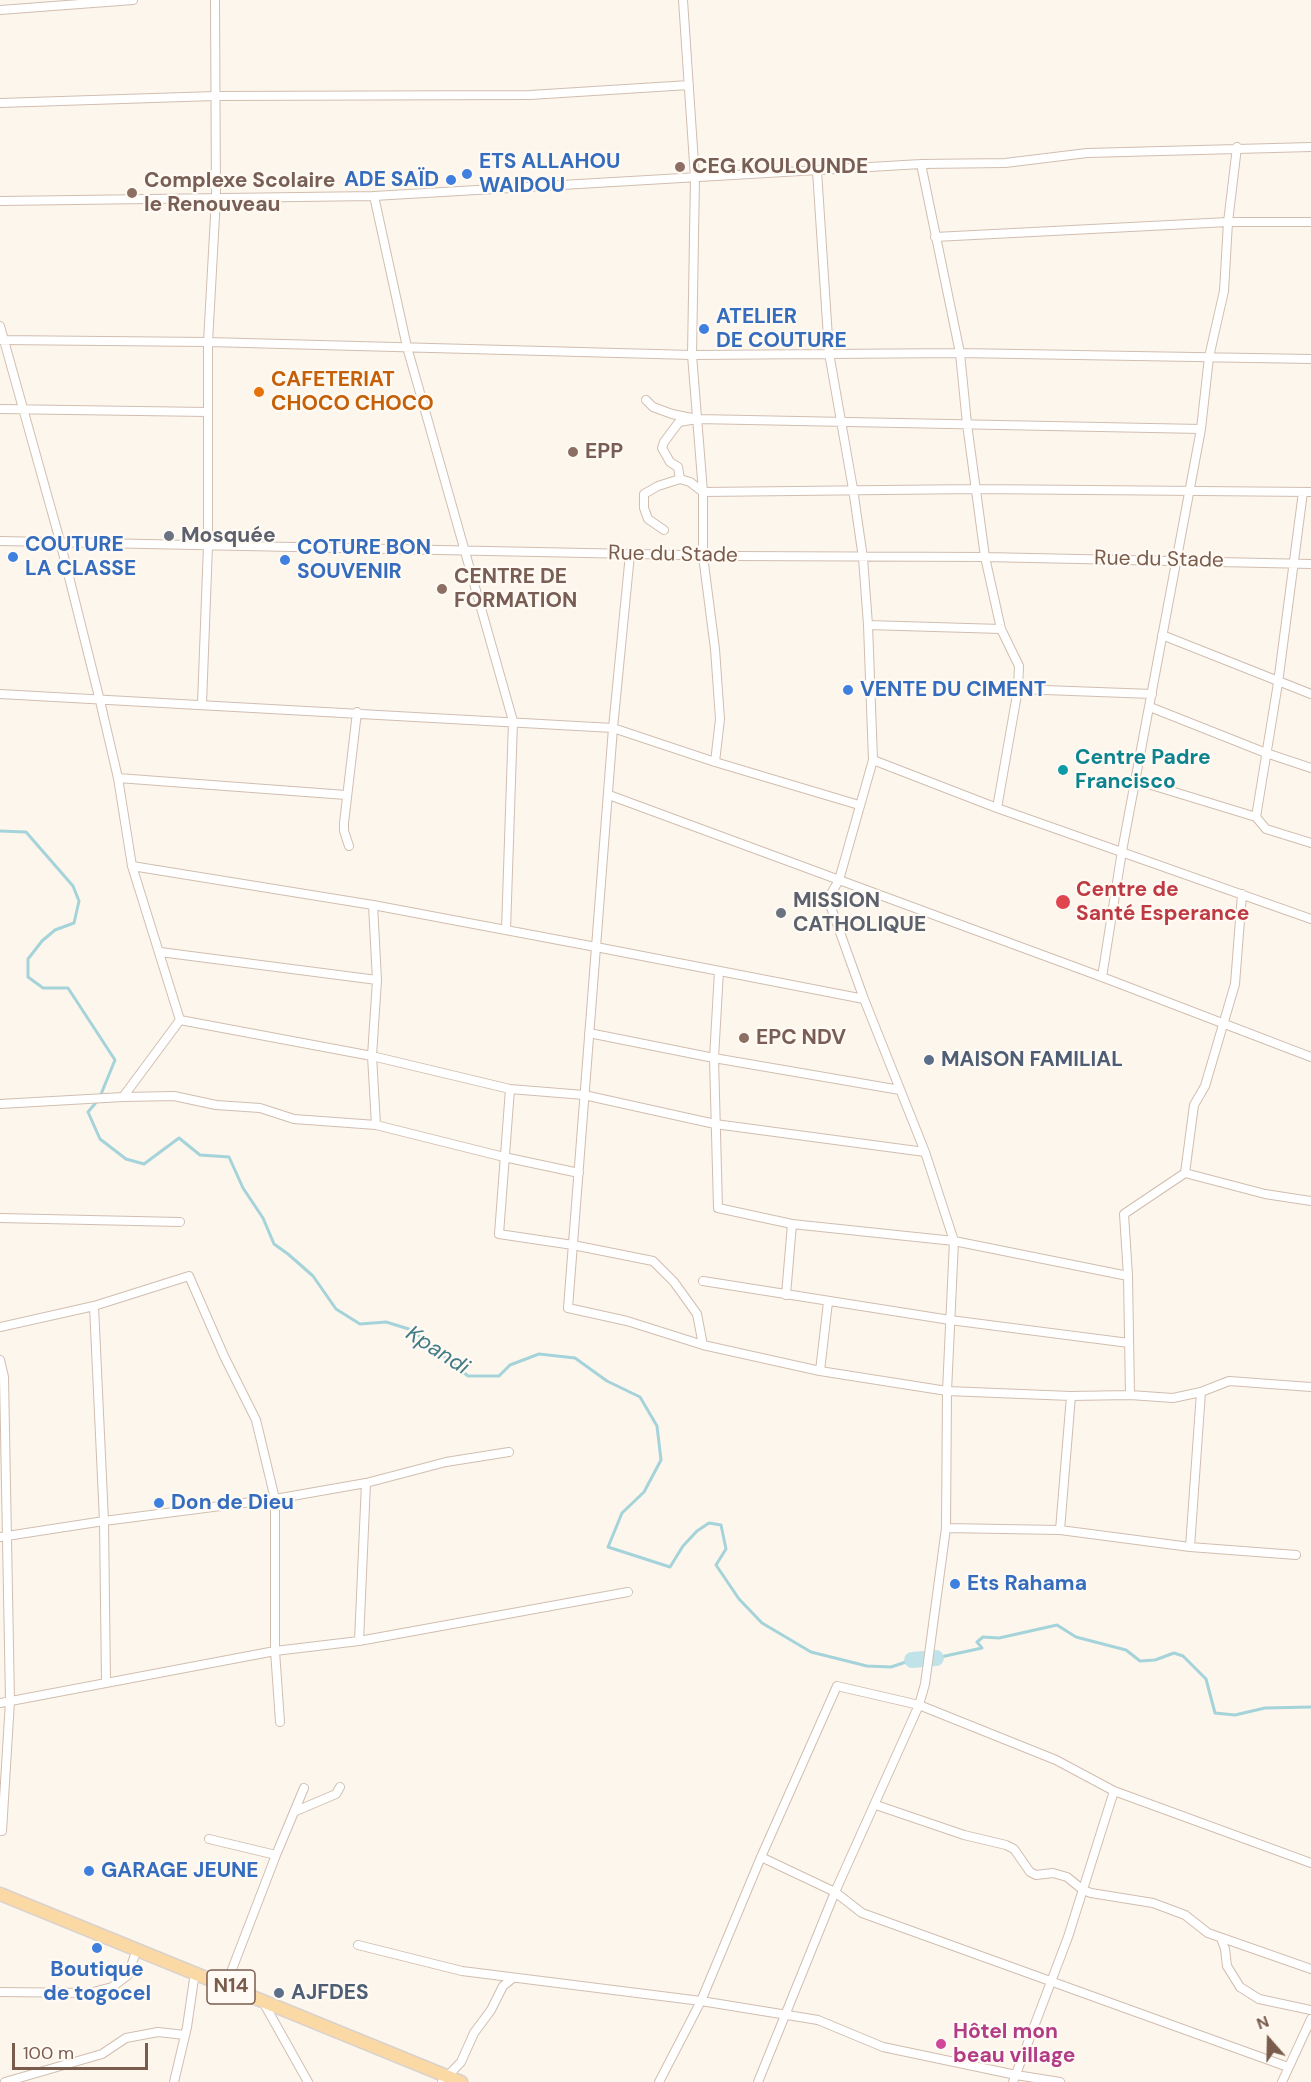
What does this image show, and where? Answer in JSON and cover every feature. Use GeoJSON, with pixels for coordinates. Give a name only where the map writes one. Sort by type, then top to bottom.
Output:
{"type":"FeatureCollection","features":[{"type":"Feature","properties":{"kind":"main road","name":"N14"},"geometry":{"type":"LineString","coordinates":[[0,1894],[261,1999],[445,2079],[461,2082]]}},
{"type":"Feature","properties":{"kind":"street"},"geometry":{"type":"LineString","coordinates":[[0,10],[133,0]]}},
{"type":"Feature","properties":{"kind":"street"},"geometry":{"type":"LineString","coordinates":[[202,704],[208,545],[208,342],[216,198],[215,0]]}},
{"type":"Feature","properties":{"kind":"street"},"geometry":{"type":"LineString","coordinates":[[683,0],[695,178],[692,355],[703,492],[703,556],[716,649],[720,718],[715,762]]}},
{"type":"Feature","properties":{"kind":"street"},"geometry":{"type":"LineString","coordinates":[[0,103],[215,96],[530,95],[689,85]]}},
{"type":"Feature","properties":{"kind":"street"},"geometry":{"type":"LineString","coordinates":[[0,201],[374,196],[921,164],[1005,163],[1087,153],[1237,147],[1311,147]]}},
{"type":"Feature","properties":{"kind":"street"},"geometry":{"type":"LineString","coordinates":[[1102,977],[1122,851],[1201,429],[1209,357],[1224,291],[1228,222],[1237,147]]}},
{"type":"Feature","properties":{"kind":"street"},"geometry":{"type":"LineString","coordinates":[[921,164],[960,353],[985,557],[1001,629],[1018,666],[1018,689],[997,808]]}},
{"type":"Feature","properties":{"kind":"street"},"geometry":{"type":"LineString","coordinates":[[761,2081],[835,1892],[919,1705],[946,1528],[946,1391],[954,1241],[925,1152],[864,999],[828,899],[839,880],[873,760],[868,625],[862,558],[853,489],[829,353],[817,171]]}},
{"type":"Feature","properties":{"kind":"street"},"geometry":{"type":"LineString","coordinates":[[374,196],[407,347],[513,721],[506,930]]}},
{"type":"Feature","properties":{"kind":"street"},"geometry":{"type":"LineString","coordinates":[[935,237],[1228,222],[1311,222]]}},
{"type":"Feature","properties":{"kind":"street"},"geometry":{"type":"LineString","coordinates":[[0,326],[2,340],[60,541],[100,701],[118,778],[132,866],[180,1020]]}},
{"type":"Feature","properties":{"kind":"street"},"geometry":{"type":"LineString","coordinates":[[2,340],[208,342],[692,355],[960,353],[1311,359]]}},
{"type":"Feature","properties":{"kind":"street"},"geometry":{"type":"LineString","coordinates":[[646,400],[653,407],[672,414],[698,419]]}},
{"type":"Feature","properties":{"kind":"street"},"geometry":{"type":"LineString","coordinates":[[0,409],[208,412]]}},
{"type":"Feature","properties":{"kind":"street"},"geometry":{"type":"LineString","coordinates":[[680,479],[678,467],[670,462],[662,448],[679,422],[698,419],[841,420],[1201,429]]}},
{"type":"Feature","properties":{"kind":"street"},"geometry":{"type":"LineString","coordinates":[[664,530],[648,519],[644,508],[644,494],[658,486],[680,479],[690,482],[703,492],[853,489],[1307,492],[1293,563],[1278,683],[1256,817]]}},
{"type":"Feature","properties":{"kind":"street","name":"Rue du Stade"},"geometry":{"type":"LineString","coordinates":[[0,541],[703,556],[985,557],[1311,564]]}},
{"type":"Feature","properties":{"kind":"street"},"geometry":{"type":"LineString","coordinates":[[630,554],[613,728],[568,1308],[627,1321],[703,1345],[820,1371],[946,1391],[1173,1398],[1201,1392],[1229,1380],[1311,1387]]}},
{"type":"Feature","properties":{"kind":"street"},"geometry":{"type":"LineString","coordinates":[[868,625],[1001,629]]}},
{"type":"Feature","properties":{"kind":"street"},"geometry":{"type":"LineString","coordinates":[[1162,636],[1311,694]]}},
{"type":"Feature","properties":{"kind":"street"},"geometry":{"type":"LineString","coordinates":[[1018,689],[1152,694]]}},
{"type":"Feature","properties":{"kind":"street"},"geometry":{"type":"LineString","coordinates":[[0,694],[613,728],[715,762],[859,805]]}},
{"type":"Feature","properties":{"kind":"street"},"geometry":{"type":"LineString","coordinates":[[1150,706],[1266,753],[1311,768]]}},
{"type":"Feature","properties":{"kind":"street"},"geometry":{"type":"LineString","coordinates":[[349,846],[344,831],[346,795],[357,712]]}},
{"type":"Feature","properties":{"kind":"street"},"geometry":{"type":"LineString","coordinates":[[873,760],[997,808],[1311,919]]}},
{"type":"Feature","properties":{"kind":"street"},"geometry":{"type":"LineString","coordinates":[[118,778],[346,795]]}},
{"type":"Feature","properties":{"kind":"street"},"geometry":{"type":"LineString","coordinates":[[1135,780],[1256,817],[1266,829],[1311,843]]}},
{"type":"Feature","properties":{"kind":"street"},"geometry":{"type":"LineString","coordinates":[[609,795],[1102,977],[1311,1057]]}},
{"type":"Feature","properties":{"kind":"street"},"geometry":{"type":"LineString","coordinates":[[132,866],[506,930],[864,999]]}},
{"type":"Feature","properties":{"kind":"street"},"geometry":{"type":"LineString","coordinates":[[1130,1395],[1128,1276],[1124,1214],[1185,1173],[1194,1105],[1205,1086],[1235,984],[1242,894]]}},
{"type":"Feature","properties":{"kind":"street"},"geometry":{"type":"LineString","coordinates":[[373,906],[377,980],[372,1056],[376,1125]]}},
{"type":"Feature","properties":{"kind":"street"},"geometry":{"type":"LineString","coordinates":[[160,952],[377,980]]}},
{"type":"Feature","properties":{"kind":"street"},"geometry":{"type":"LineString","coordinates":[[719,971],[714,1058],[717,1208],[792,1224],[954,1241],[1128,1276]]}},
{"type":"Feature","properties":{"kind":"street"},"geometry":{"type":"LineString","coordinates":[[180,1020],[372,1056],[510,1089],[584,1095],[715,1124],[925,1152]]}},
{"type":"Feature","properties":{"kind":"street"},"geometry":{"type":"LineString","coordinates":[[123,1097],[180,1020]]}},
{"type":"Feature","properties":{"kind":"street"},"geometry":{"type":"LineString","coordinates":[[589,1033],[714,1058],[900,1090]]}},
{"type":"Feature","properties":{"kind":"street"},"geometry":{"type":"LineString","coordinates":[[510,1089],[498,1234],[573,1245],[653,1261],[674,1282],[698,1314],[703,1345]]}},
{"type":"Feature","properties":{"kind":"street"},"geometry":{"type":"LineString","coordinates":[[0,1104],[174,1096],[216,1105],[260,1108],[294,1119],[376,1125],[579,1173]]}},
{"type":"Feature","properties":{"kind":"street"},"geometry":{"type":"LineString","coordinates":[[1185,1173],[1265,1194],[1311,1201]]}},
{"type":"Feature","properties":{"kind":"street"},"geometry":{"type":"LineString","coordinates":[[0,1218],[180,1222]]}},
{"type":"Feature","properties":{"kind":"street"},"geometry":{"type":"LineString","coordinates":[[786,1295],[792,1224]]}},
{"type":"Feature","properties":{"kind":"street"},"geometry":{"type":"LineString","coordinates":[[0,1327],[94,1306],[189,1276],[256,1420],[275,1499],[275,1651],[280,1722]]}},
{"type":"Feature","properties":{"kind":"street"},"geometry":{"type":"LineString","coordinates":[[704,1281],[950,1320],[1129,1343]]}},
{"type":"Feature","properties":{"kind":"street"},"geometry":{"type":"LineString","coordinates":[[820,1371],[828,1302]]}},
{"type":"Feature","properties":{"kind":"street"},"geometry":{"type":"LineString","coordinates":[[94,1306],[104,1521],[106,1683]]}},
{"type":"Feature","properties":{"kind":"street"},"geometry":{"type":"LineString","coordinates":[[0,1360],[4,1377],[4,1537],[10,1701],[2,1831]]}},
{"type":"Feature","properties":{"kind":"street"},"geometry":{"type":"LineString","coordinates":[[1190,1547],[1201,1392]]}},
{"type":"Feature","properties":{"kind":"street"},"geometry":{"type":"LineString","coordinates":[[1059,1530],[1071,1396]]}},
{"type":"Feature","properties":{"kind":"street"},"geometry":{"type":"LineString","coordinates":[[4,1537],[104,1521],[275,1499],[366,1483],[446,1462],[509,1452]]}},
{"type":"Feature","properties":{"kind":"street"},"geometry":{"type":"LineString","coordinates":[[359,1641],[366,1483]]}},
{"type":"Feature","properties":{"kind":"street"},"geometry":{"type":"LineString","coordinates":[[946,1528],[1059,1530],[1190,1547],[1296,1555]]}},
{"type":"Feature","properties":{"kind":"street"},"geometry":{"type":"LineString","coordinates":[[0,1703],[275,1651],[359,1641],[628,1592]]}},
{"type":"Feature","properties":{"kind":"street"},"geometry":{"type":"LineString","coordinates":[[659,2082],[701,2001],[761,1857],[837,1686],[919,1705],[1056,1760],[1114,1791],[1311,1863]]}},
{"type":"Feature","properties":{"kind":"street"},"geometry":{"type":"LineString","coordinates":[[296,1811],[336,1794],[340,1787]]}},
{"type":"Feature","properties":{"kind":"street"},"geometry":{"type":"LineString","coordinates":[[226,1985],[304,1788]]}},
{"type":"Feature","properties":{"kind":"street"},"geometry":{"type":"LineString","coordinates":[[1014,2079],[1068,1937],[1114,1791]]}},
{"type":"Feature","properties":{"kind":"street"},"geometry":{"type":"LineString","coordinates":[[876,1805],[964,1834],[1006,1845],[1014,1849],[1030,1872],[1036,1875],[1053,1874],[1067,1877],[1083,1890],[1153,1903],[1185,1915],[1208,1934],[1311,1969]]}},
{"type":"Feature","properties":{"kind":"street"},"geometry":{"type":"LineString","coordinates":[[209,1839],[276,1854]]}},
{"type":"Feature","properties":{"kind":"street"},"geometry":{"type":"LineString","coordinates":[[761,1857],[835,1892],[862,1913],[1288,2067]]}},
{"type":"Feature","properties":{"kind":"street"},"geometry":{"type":"LineString","coordinates":[[1221,1938],[1227,1966],[1240,1987],[1259,1999],[1311,2010]]}},
{"type":"Feature","properties":{"kind":"street"},"geometry":{"type":"LineString","coordinates":[[358,1944],[454,1970],[701,2001],[818,2020],[884,2047],[1014,2079],[1060,2082]]}},
{"type":"Feature","properties":{"kind":"street"},"geometry":{"type":"LineString","coordinates":[[0,1992],[89,1993],[112,1987],[128,1975],[137,1949]]}},
{"type":"Feature","properties":{"kind":"street"},"geometry":{"type":"LineString","coordinates":[[174,2082],[185,2035],[195,1972]]}},
{"type":"Feature","properties":{"kind":"street"},"geometry":{"type":"LineString","coordinates":[[445,2079],[461,2062],[474,2032],[491,2010],[502,1986],[513,1978]]}},
{"type":"Feature","properties":{"kind":"street"},"geometry":{"type":"LineString","coordinates":[[261,1999],[308,2082]]}},
{"type":"Feature","properties":{"kind":"street"},"geometry":{"type":"LineString","coordinates":[[1282,2082],[1311,2019]]}},
{"type":"Feature","properties":{"kind":"street"},"geometry":{"type":"LineString","coordinates":[[4,2082],[102,2054],[126,2038],[158,2032],[185,2035]]}},
{"type":"Feature","properties":{"kind":"waterway","name":"Kpandi"},"geometry":{"type":"LineString","coordinates":[[0,831],[26,832],[73,886],[79,901],[74,923],[55,930],[42,941],[28,959],[28,977],[43,988],[68,988],[115,1060],[99,1099],[88,1112],[100,1139],[126,1159],[144,1164],[179,1138],[200,1155],[229,1157],[243,1188],[263,1218],[274,1244],[313,1276],[336,1309],[360,1324],[386,1322],[412,1330],[468,1376],[499,1376],[510,1365],[539,1354],[575,1358],[607,1381],[640,1397],[657,1426],[661,1460],[644,1492],[622,1513],[608,1547],[670,1567],[683,1546],[697,1531],[709,1523],[721,1525],[726,1549],[716,1565],[739,1599],[762,1623],[811,1652],[867,1666],[891,1667],[912,1660]]}},
{"type":"Feature","properties":{"kind":"waterway"},"geometry":{"type":"LineString","coordinates":[[936,1658],[982,1648],[977,1642],[983,1637],[999,1638],[1057,1625],[1076,1637],[1126,1650],[1140,1661],[1155,1660],[1174,1653],[1183,1656],[1206,1679],[1215,1713],[1235,1715],[1265,1708],[1311,1707]]}},
{"type":"Feature","properties":{"kind":"waterway"},"geometry":{"type":"LineString","coordinates":[[912,1660],[936,1658]]}},
{"type":"Feature","properties":{"kind":"place","name":"CEG KOULOUNDE"},"geometry":{"type":"Point","coordinates":[680,167]}},
{"type":"Feature","properties":{"kind":"place","name":"ETS ALLAHOU WAIDOU"},"geometry":{"type":"Point","coordinates":[467,174]}},
{"type":"Feature","properties":{"kind":"place","name":"ADE SAÏD"},"geometry":{"type":"Point","coordinates":[451,180]}},
{"type":"Feature","properties":{"kind":"place","name":"Complexe Scolaire le Renouveau"},"geometry":{"type":"Point","coordinates":[132,193]}},
{"type":"Feature","properties":{"kind":"place","name":"ATELIER DE COUTURE"},"geometry":{"type":"Point","coordinates":[704,329]}},
{"type":"Feature","properties":{"kind":"place","name":"CAFETERIAT CHOCO CHOCO"},"geometry":{"type":"Point","coordinates":[259,392]}},
{"type":"Feature","properties":{"kind":"place","name":"EPP"},"geometry":{"type":"Point","coordinates":[573,452]}},
{"type":"Feature","properties":{"kind":"place","name":"Mosquée"},"geometry":{"type":"Point","coordinates":[169,536]}},
{"type":"Feature","properties":{"kind":"place","name":"COUTURE LA CLASSE"},"geometry":{"type":"Point","coordinates":[13,557]}},
{"type":"Feature","properties":{"kind":"place","name":"COTURE BON SOUVENIR"},"geometry":{"type":"Point","coordinates":[285,560]}},
{"type":"Feature","properties":{"kind":"place","name":"CENTRE DE FORMATION"},"geometry":{"type":"Point","coordinates":[442,589]}},
{"type":"Feature","properties":{"kind":"place","name":"VENTE DU CIMENT"},"geometry":{"type":"Point","coordinates":[848,690]}},
{"type":"Feature","properties":{"kind":"place","name":"Centre Padre Francisco"},"geometry":{"type":"Point","coordinates":[1063,770]}},
{"type":"Feature","properties":{"kind":"place","name":"Centre de Santé Esperance"},"geometry":{"type":"Point","coordinates":[1063,902]}},
{"type":"Feature","properties":{"kind":"place","name":"MISSION CATHOLIQUE"},"geometry":{"type":"Point","coordinates":[781,913]}},
{"type":"Feature","properties":{"kind":"place","name":"EPC NDV"},"geometry":{"type":"Point","coordinates":[744,1038]}},
{"type":"Feature","properties":{"kind":"place","name":"MAISON FAMILIAL"},"geometry":{"type":"Point","coordinates":[929,1060]}},
{"type":"Feature","properties":{"kind":"place","name":"Don de Dieu"},"geometry":{"type":"Point","coordinates":[159,1503]}},
{"type":"Feature","properties":{"kind":"place","name":"Ets Rahama"},"geometry":{"type":"Point","coordinates":[955,1584]}},
{"type":"Feature","properties":{"kind":"place","name":"GARAGE JEUNE"},"geometry":{"type":"Point","coordinates":[89,1871]}},
{"type":"Feature","properties":{"kind":"place","name":"Boutique de togocel"},"geometry":{"type":"Point","coordinates":[97,1948]}},
{"type":"Feature","properties":{"kind":"place","name":"AJFDES"},"geometry":{"type":"Point","coordinates":[279,1993]}},
{"type":"Feature","properties":{"kind":"place","name":"Hôtel mon beau village"},"geometry":{"type":"Point","coordinates":[941,2044]}}]}
